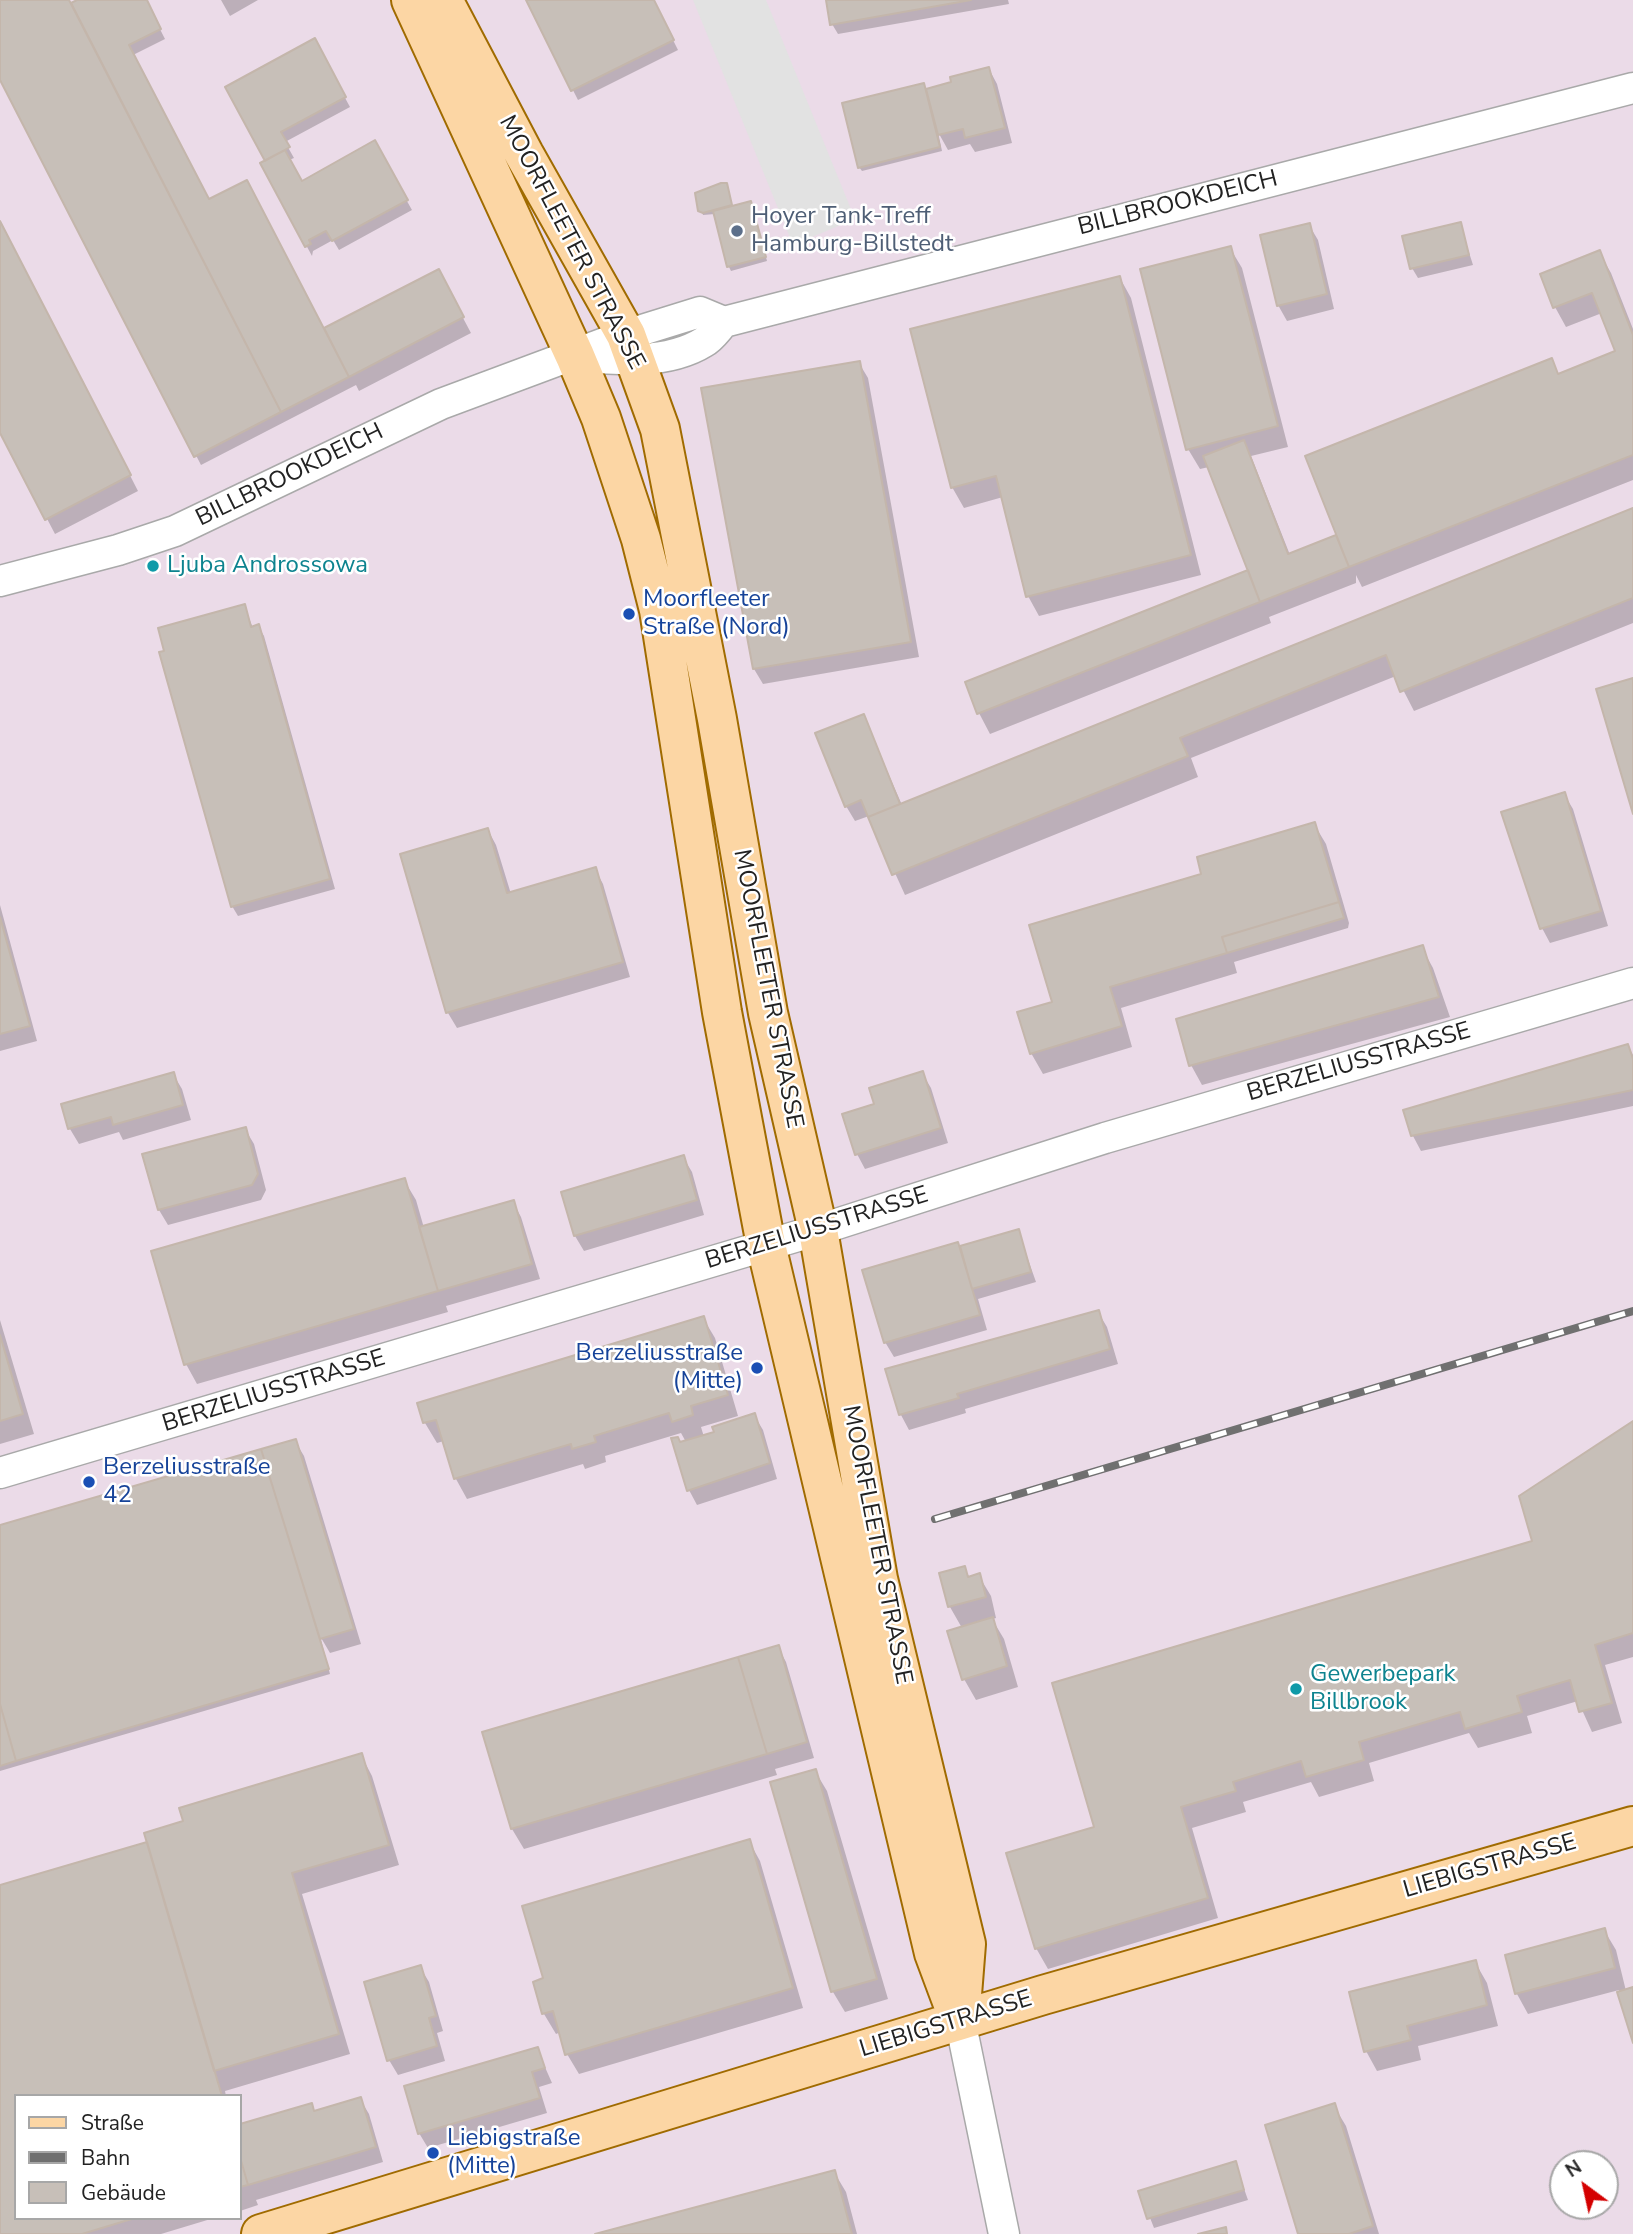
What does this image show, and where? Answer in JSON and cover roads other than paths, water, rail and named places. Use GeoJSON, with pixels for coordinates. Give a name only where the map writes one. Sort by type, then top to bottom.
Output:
{"type":"FeatureCollection","features":[{"type":"Feature","properties":{"kind":"main road","name":"MOORFLEETER STRASSE"},"geometry":{"type":"LineString","coordinates":[[411,0],[575,356],[601,418],[637,527],[659,610],[722,1012],[766,1245],[934,1953],[960,2020]]}},
{"type":"Feature","properties":{"kind":"main road","name":"MOORFLEETER STRASSE"},"geometry":{"type":"LineString","coordinates":[[443,0],[511,130],[632,348],[660,429],[718,729],[768,1013],[818,1230],[878,1579],[966,1944],[960,2020]]}},
{"type":"Feature","properties":{"kind":"main road","name":"LIEBIGSTRASSE"},"geometry":{"type":"LineString","coordinates":[[261,2234],[960,2020],[1633,1826]]}},
{"type":"Feature","properties":{"kind":"street","name":"BILLBROOKDEICH"},"geometry":{"type":"LineString","coordinates":[[0,581],[118,550],[175,530],[441,404],[575,356],[632,348],[700,312],[724,322],[1633,88]]}},
{"type":"Feature","properties":{"kind":"street","name":"BERZELIUSSTRASSE"},"geometry":{"type":"LineString","coordinates":[[0,1473],[818,1230],[1105,1138],[1633,983]]}},
{"type":"Feature","properties":{"kind":"street","name":"MOORFLEETER STRASSE"},"geometry":{"type":"LineString","coordinates":[[960,2020],[1004,2234]]}},
{"type":"Feature","properties":{"kind":"railway"},"geometry":{"type":"LineString","coordinates":[[935,1519],[1633,1311]]}},
{"type":"Feature","properties":{"kind":"place","name":"Hoyer Tank-Treff Hamburg-Billstedt"},"geometry":{"type":"Point","coordinates":[737,231]}},
{"type":"Feature","properties":{"kind":"place","name":"Ljuba Androssowa"},"geometry":{"type":"Point","coordinates":[153,566]}},
{"type":"Feature","properties":{"kind":"place","name":"Moorfleeter Straße (Nord)"},"geometry":{"type":"Point","coordinates":[629,614]}},
{"type":"Feature","properties":{"kind":"place","name":"Berzeliusstraße (Mitte)"},"geometry":{"type":"Point","coordinates":[757,1368]}},
{"type":"Feature","properties":{"kind":"place","name":"Berzeliusstraße 42"},"geometry":{"type":"Point","coordinates":[89,1482]}},
{"type":"Feature","properties":{"kind":"place","name":"Gewerbepark Billbrook"},"geometry":{"type":"Point","coordinates":[1296,1689]}},
{"type":"Feature","properties":{"kind":"place","name":"Liebigstraße (Mitte)"},"geometry":{"type":"Point","coordinates":[433,2153]}}]}
